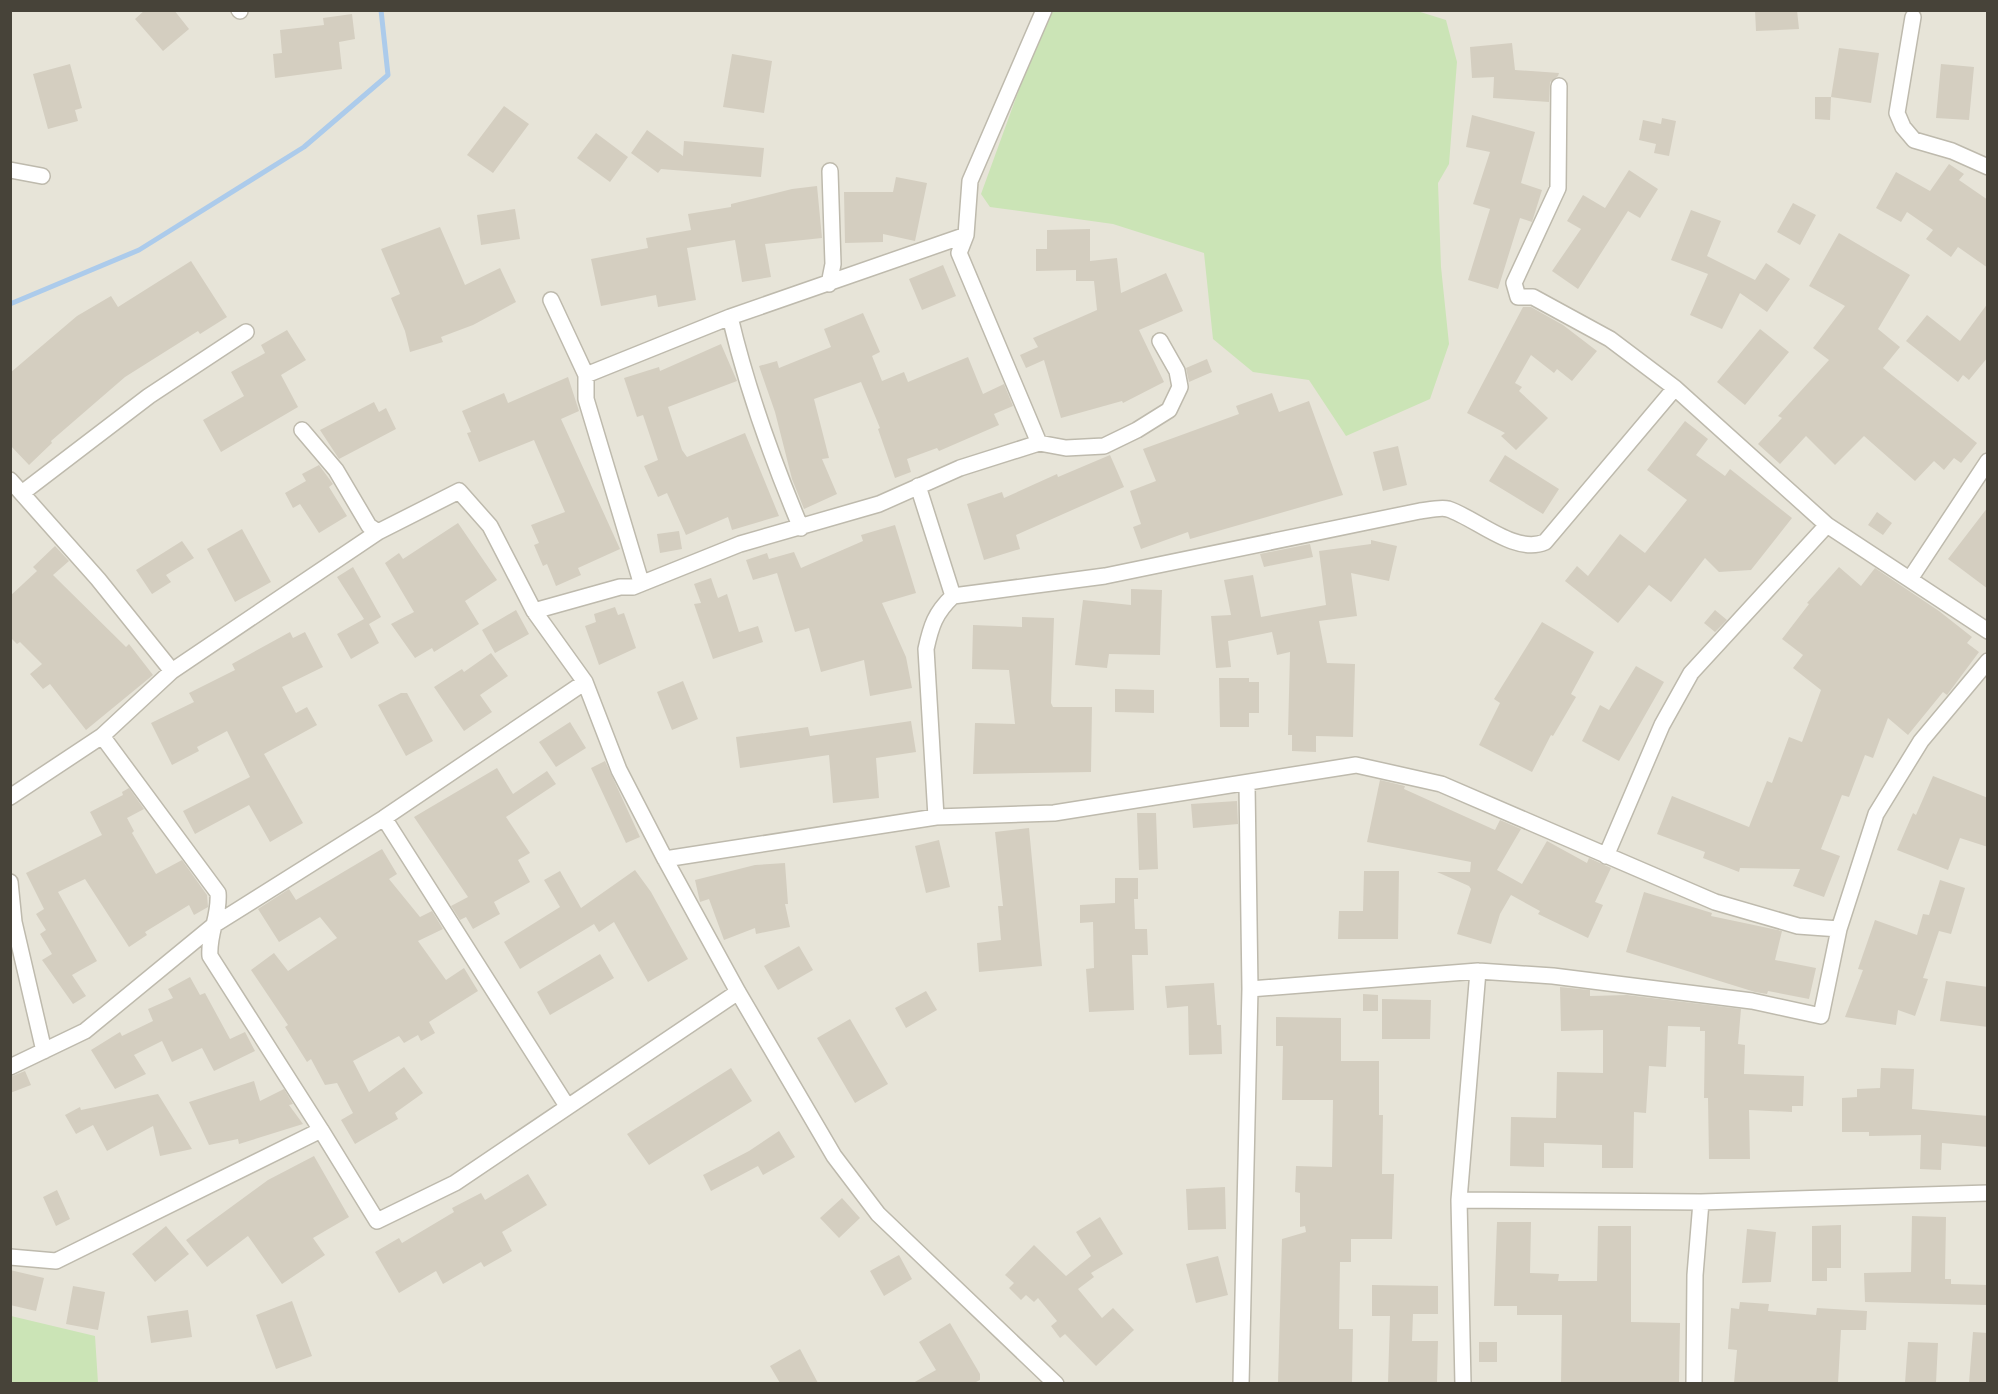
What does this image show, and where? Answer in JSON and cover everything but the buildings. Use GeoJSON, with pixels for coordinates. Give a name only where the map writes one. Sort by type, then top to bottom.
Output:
{"type":"FeatureCollection","features":[{"type":"Feature","properties":{"kind":"street"},"geometry":{"type":"LineString","coordinates":[[1039,443],[959,254],[966,235],[970,182],[1044,10]]}},
{"type":"Feature","properties":{"kind":"street"},"geometry":{"type":"LineString","coordinates":[[1913,17],[1897,112],[1903,127],[1914,140],[1952,151],[1988,167]]}},
{"type":"Feature","properties":{"kind":"street"},"geometry":{"type":"LineString","coordinates":[[1559,86],[1558,188],[1514,283],[1518,297],[1533,297],[1610,339],[1675,388],[1827,525],[1988,631]]}},
{"type":"Feature","properties":{"kind":"street"},"geometry":{"type":"LineString","coordinates":[[10,170],[42,176]]}},
{"type":"Feature","properties":{"kind":"street"},"geometry":{"type":"LineString","coordinates":[[829,284],[833,264],[830,171]]}},
{"type":"Feature","properties":{"kind":"street"},"geometry":{"type":"LineString","coordinates":[[586,375],[730,317],[966,235]]}},
{"type":"Feature","properties":{"kind":"street"},"geometry":{"type":"LineString","coordinates":[[551,300],[586,375],[586,399],[641,582]]}},
{"type":"Feature","properties":{"kind":"street"},"geometry":{"type":"LineString","coordinates":[[730,317],[752,399],[778,475],[801,528]]}},
{"type":"Feature","properties":{"kind":"street"},"geometry":{"type":"LineString","coordinates":[[22,493],[149,396],[246,332]]}},
{"type":"Feature","properties":{"kind":"street"},"geometry":{"type":"LineString","coordinates":[[534,610],[620,587],[633,586],[740,544],[879,504],[960,468],[1039,443],[1066,448],[1104,446],[1137,430],[1169,410],[1180,387],[1177,371],[1161,340]]}},
{"type":"Feature","properties":{"kind":"street"},"geometry":{"type":"LineString","coordinates":[[936,817],[926,649],[932,622],[940,608],[953,596],[1105,576],[1420,511],[1447,508],[1499,535],[1532,546],[1538,545],[1545,542],[1675,388]]}},
{"type":"Feature","properties":{"kind":"street"},"geometry":{"type":"LineString","coordinates":[[302,430],[336,470],[369,526],[378,532]]}},
{"type":"Feature","properties":{"kind":"street"},"geometry":{"type":"LineString","coordinates":[[1910,579],[1988,461]]}},
{"type":"Feature","properties":{"kind":"street"},"geometry":{"type":"LineString","coordinates":[[10,480],[98,579],[172,671]]}},
{"type":"Feature","properties":{"kind":"street"},"geometry":{"type":"LineString","coordinates":[[918,486],[953,596]]}},
{"type":"Feature","properties":{"kind":"street"},"geometry":{"type":"LineString","coordinates":[[10,797],[102,736],[172,671],[378,532],[459,491],[490,526],[534,610],[585,682],[619,770],[665,860],[738,992],[834,1156],[878,1214],[1056,1383]]}},
{"type":"Feature","properties":{"kind":"street"},"geometry":{"type":"LineString","coordinates":[[1606,856],[1662,725],[1691,673],[1827,525]]}},
{"type":"Feature","properties":{"kind":"street"},"geometry":{"type":"LineString","coordinates":[[1250,988],[1478,971],[1553,976],[1752,1001],[1821,1016],[1839,929],[1876,814],[1921,741],[1988,661]]}},
{"type":"Feature","properties":{"kind":"street"},"geometry":{"type":"LineString","coordinates":[[10,1066],[85,1031],[214,925],[384,818],[585,682]]}},
{"type":"Feature","properties":{"kind":"street"},"geometry":{"type":"LineString","coordinates":[[102,736],[218,893],[219,909],[209,941],[210,956],[377,1221],[455,1183],[738,992]]}},
{"type":"Feature","properties":{"kind":"street"},"geometry":{"type":"LineString","coordinates":[[665,860],[936,817],[1054,813],[1356,765],[1441,784],[1715,902],[1797,926],[1839,929]]}},
{"type":"Feature","properties":{"kind":"street"},"geometry":{"type":"LineString","coordinates":[[1241,1383],[1250,988],[1247,784]]}},
{"type":"Feature","properties":{"kind":"street"},"geometry":{"type":"LineString","coordinates":[[384,818],[567,1106]]}},
{"type":"Feature","properties":{"kind":"street"},"geometry":{"type":"LineString","coordinates":[[10,882],[12,922],[44,1051]]}},
{"type":"Feature","properties":{"kind":"street"},"geometry":{"type":"LineString","coordinates":[[1463,1383],[1459,1200],[1478,971]]}},
{"type":"Feature","properties":{"kind":"street"},"geometry":{"type":"LineString","coordinates":[[10,1257],[56,1261],[321,1130]]}},
{"type":"Feature","properties":{"kind":"street"},"geometry":{"type":"LineString","coordinates":[[1459,1200],[1701,1202],[1988,1193]]}},
{"type":"Feature","properties":{"kind":"street"},"geometry":{"type":"LineString","coordinates":[[1694,1383],[1695,1275],[1701,1202]]}},
{"type":"Feature","properties":{"kind":"shaded area"},"geometry":{"type":"Polygon","coordinates":[[[11,11],[1987,11],[1987,1383],[11,1383],[11,11]]]}},
{"type":"Feature","properties":{"kind":"green space"},"geometry":{"type":"Polygon","coordinates":[[[1414,10],[1446,20],[1457,62],[1449,164],[1438,183],[1441,267],[1449,344],[1430,399],[1346,436],[1309,380],[1253,372],[1213,339],[1204,253],[1113,224],[990,207],[981,194],[1037,40],[1053,11],[1414,10]]]}},
{"type":"Feature","properties":{"kind":"green space"},"geometry":{"type":"Polygon","coordinates":[[[11,1316],[95,1336],[98,1383],[11,1383],[11,1316]]]}},
{"type":"Feature","properties":{"kind":"waterway"},"geometry":{"type":"LineString","coordinates":[[10,304],[139,250],[304,147],[388,75],[381,10]]}}]}
